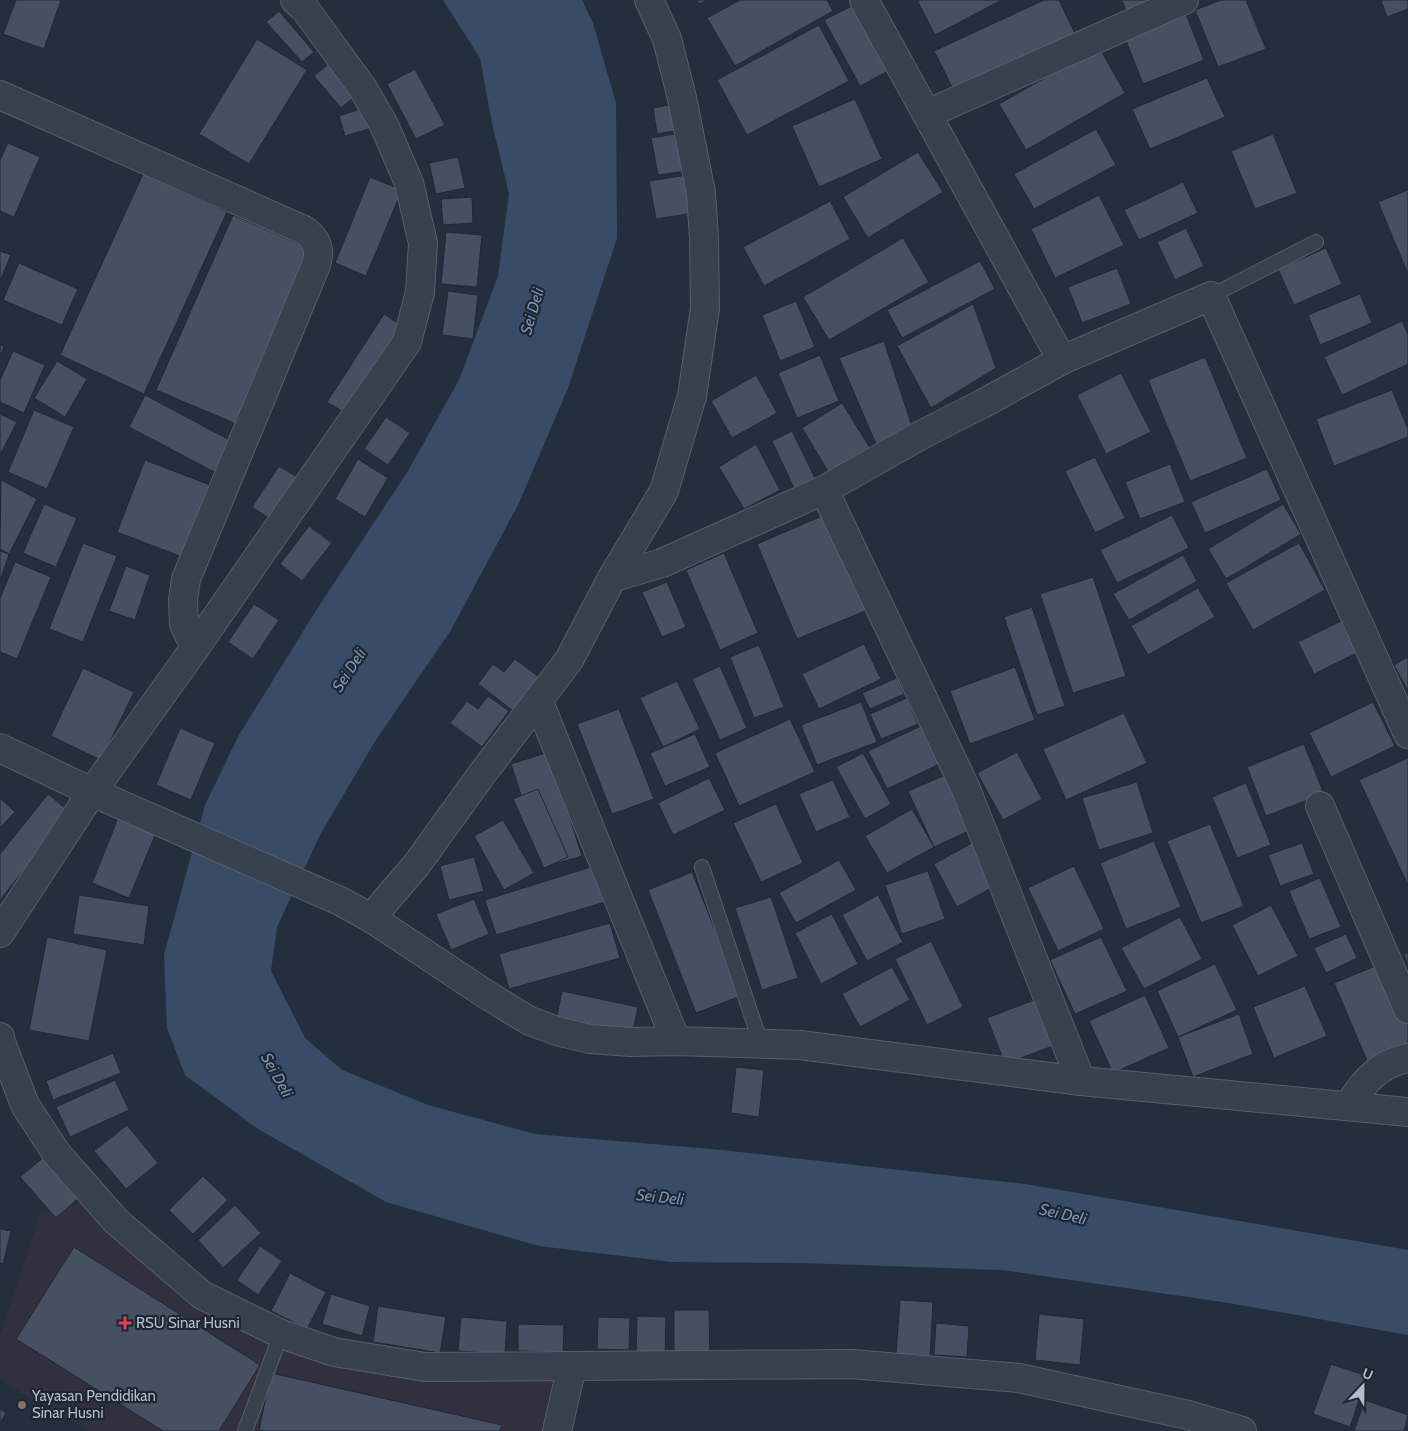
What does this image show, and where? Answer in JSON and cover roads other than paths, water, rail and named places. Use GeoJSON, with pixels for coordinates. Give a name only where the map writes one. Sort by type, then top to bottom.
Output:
{"type":"FeatureCollection","features":[{"type":"Feature","properties":{"kind":"street"},"geometry":{"type":"LineString","coordinates":[[0,932],[92,792],[195,648],[407,342],[420,292],[422,243],[409,183],[384,126],[362,87],[305,9],[295,0]]}},
{"type":"Feature","properties":{"kind":"street"},"geometry":{"type":"LineString","coordinates":[[371,918],[417,864],[482,774],[569,660],[612,578],[664,491],[692,396],[705,308],[704,238],[700,193],[682,98],[666,39],[649,0]]}},
{"type":"Feature","properties":{"kind":"street"},"geometry":{"type":"LineString","coordinates":[[864,0],[1062,360]]}},
{"type":"Feature","properties":{"kind":"street"},"geometry":{"type":"LineString","coordinates":[[927,114],[1184,0]]}},
{"type":"Feature","properties":{"kind":"street"},"geometry":{"type":"LineString","coordinates":[[0,95],[304,230],[312,235],[318,244],[320,255],[186,579],[183,600],[184,624],[195,648]]}},
{"type":"Feature","properties":{"kind":"street"},"geometry":{"type":"LineString","coordinates":[[612,578],[662,564],[824,490],[923,434],[1062,360],[1211,296],[1408,734]]}},
{"type":"Feature","properties":{"kind":"street"},"geometry":{"type":"LineString","coordinates":[[824,490],[965,787],[1081,1081]]}},
{"type":"Feature","properties":{"kind":"street"},"geometry":{"type":"LineString","coordinates":[[538,700],[676,1041]]}},
{"type":"Feature","properties":{"kind":"street"},"geometry":{"type":"LineString","coordinates":[[0,748],[92,792],[340,901],[371,918],[487,995],[530,1021],[560,1032],[590,1039],[631,1042],[676,1041],[800,1045],[1081,1081],[1408,1112]]}},
{"type":"Feature","properties":{"kind":"street"},"geometry":{"type":"LineString","coordinates":[[1320,806],[1408,1009]]}},
{"type":"Feature","properties":{"kind":"street"},"geometry":{"type":"LineString","coordinates":[[0,1037],[24,1105],[57,1154],[116,1221],[202,1295],[282,1334],[334,1352],[425,1367],[851,1364],[1019,1378],[1188,1415],[1242,1431]]}},
{"type":"Feature","properties":{"kind":"street"},"geometry":{"type":"LineString","coordinates":[[1349,1106],[1368,1077],[1384,1066],[1408,1058]]}},
{"type":"Feature","properties":{"kind":"street"},"geometry":{"type":"LineString","coordinates":[[557,1431],[572,1366]]}},
{"type":"Feature","properties":{"kind":"lane"},"geometry":{"type":"LineString","coordinates":[[1211,296],[1316,242]]}},
{"type":"Feature","properties":{"kind":"lane"},"geometry":{"type":"LineString","coordinates":[[702,867],[761,1044]]}},
{"type":"Feature","properties":{"kind":"lane"},"geometry":{"type":"LineString","coordinates":[[245,1431],[282,1334]]}},
{"type":"Feature","properties":{"kind":"water","name":"Sei Deli"},"geometry":{"type":"Polygon","coordinates":[[[443,0],[582,0],[593,23],[616,103],[617,238],[568,388],[519,503],[451,630],[374,743],[320,835],[277,927],[271,971],[305,1038],[342,1070],[428,1105],[535,1134],[722,1150],[1025,1184],[1408,1250],[1408,1335],[1229,1303],[1002,1270],[803,1263],[672,1262],[539,1246],[386,1202],[258,1129],[185,1075],[167,1028],[164,955],[205,805],[239,735],[317,609],[408,471],[459,380],[498,276],[509,194],[492,123],[480,58],[443,0]]]}},
{"type":"Feature","properties":{"kind":"place","name":"RSU Sinar Husni"},"geometry":{"type":"Point","coordinates":[125,1323]}},
{"type":"Feature","properties":{"kind":"place","name":"Yayasan Pendidikan Sinar Husni"},"geometry":{"type":"Point","coordinates":[22,1405]}}]}
